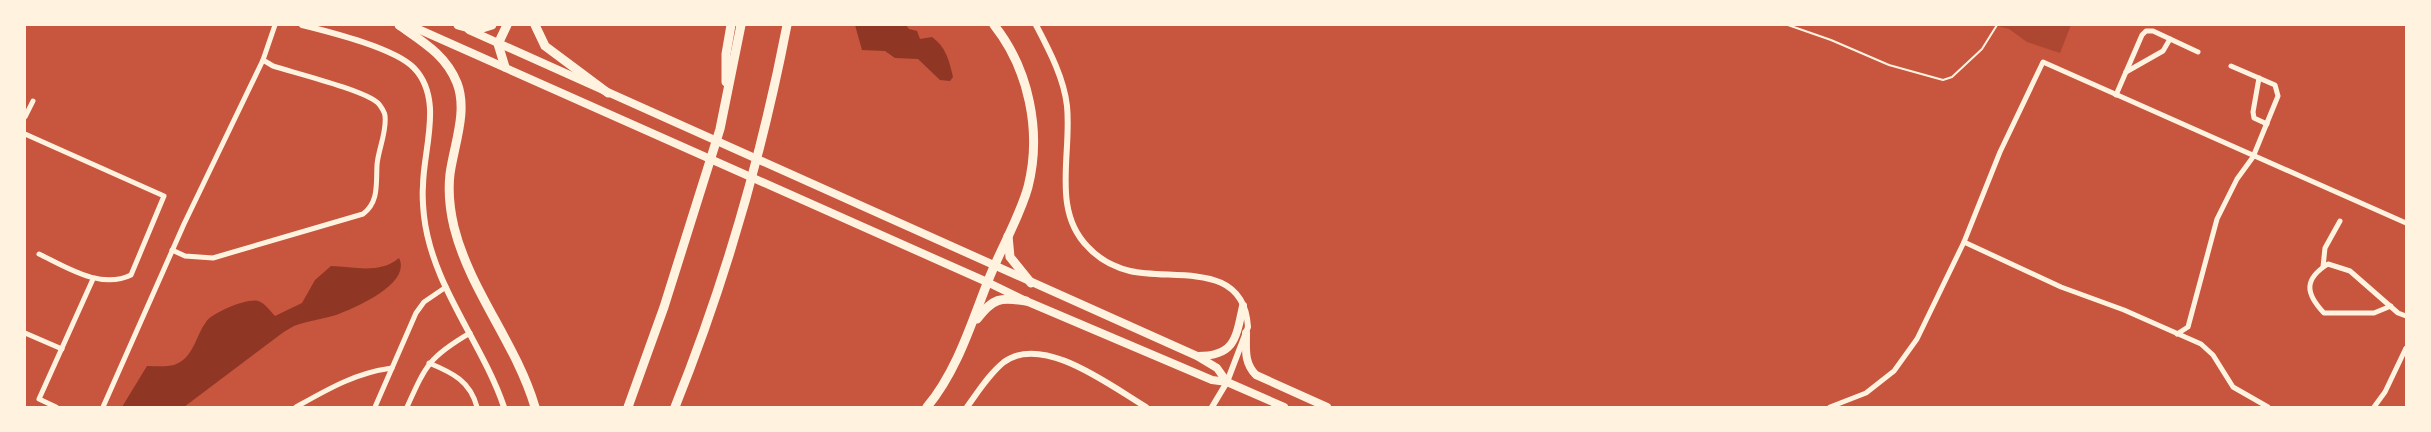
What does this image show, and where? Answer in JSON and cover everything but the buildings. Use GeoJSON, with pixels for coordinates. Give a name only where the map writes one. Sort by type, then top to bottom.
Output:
{"type":"FeatureCollection","features":[{"type":"Feature","properties":{"kind":"highway"},"geometry":{"type":"LineString","coordinates":[[399,25],[439,54],[450,68],[458,85],[461,98],[460,116],[450,175],[450,201],[454,226],[464,258],[522,371],[535,407]]}},
{"type":"Feature","properties":{"kind":"highway"},"geometry":{"type":"LineString","coordinates":[[458,25],[476,30],[492,25]]}},
{"type":"Feature","properties":{"kind":"highway"},"geometry":{"type":"LineString","coordinates":[[505,66],[498,44],[506,25]]}},
{"type":"Feature","properties":{"kind":"highway"},"geometry":{"type":"LineString","coordinates":[[535,25],[545,46],[608,93]]}},
{"type":"Feature","properties":{"kind":"highway"},"geometry":{"type":"LineString","coordinates":[[726,106],[726,54],[731,25]]}},
{"type":"Feature","properties":{"kind":"highway"},"geometry":{"type":"LineString","coordinates":[[628,407],[682,254],[726,106],[741,25]]}},
{"type":"Feature","properties":{"kind":"highway"},"geometry":{"type":"LineString","coordinates":[[675,407],[730,249],[772,94],[787,25]]}},
{"type":"Feature","properties":{"kind":"highway"},"geometry":{"type":"LineString","coordinates":[[927,407],[942,386],[972,326],[987,282],[1028,186],[1033,138],[1031,107],[1024,82],[1011,52],[994,25]]}},
{"type":"Feature","properties":{"kind":"highway"},"geometry":{"type":"LineString","coordinates":[[1008,234],[1010,257],[1031,283]]}},
{"type":"Feature","properties":{"kind":"highway"},"geometry":{"type":"LineString","coordinates":[[972,326],[993,302],[1004,298],[1026,301]]}},
{"type":"Feature","properties":{"kind":"main road"},"geometry":{"type":"LineString","coordinates":[[409,25],[505,66],[1026,301],[1212,380],[1227,382],[1284,407]]}},
{"type":"Feature","properties":{"kind":"main road"},"geometry":{"type":"LineString","coordinates":[[458,25],[1197,356],[1217,368],[1227,382]]}},
{"type":"Feature","properties":{"kind":"main road"},"geometry":{"type":"LineString","coordinates":[[1197,356],[1221,354],[1234,342],[1243,306]]}},
{"type":"Feature","properties":{"kind":"main road"},"geometry":{"type":"LineString","coordinates":[[1246,333],[1246,358],[1250,369],[1256,375],[1327,407]]}},
{"type":"Feature","properties":{"kind":"street"},"geometry":{"type":"LineString","coordinates":[[103,407],[172,250],[263,60],[275,25]]}},
{"type":"Feature","properties":{"kind":"street"},"geometry":{"type":"LineString","coordinates":[[302,25],[331,32],[383,50],[414,68],[424,84],[430,118],[423,186],[425,217],[430,242],[446,287],[495,380],[504,407]]}},
{"type":"Feature","properties":{"kind":"street"},"geometry":{"type":"LineString","coordinates":[[1036,25],[1053,57],[1067,105],[1065,195],[1069,219],[1077,236],[1099,258],[1117,267],[1132,271],[1188,275],[1217,280],[1239,297],[1247,318],[1246,333],[1227,382],[1212,407]]}},
{"type":"Feature","properties":{"kind":"street"},"geometry":{"type":"LineString","coordinates":[[2116,95],[2142,35],[2146,31],[2153,31],[2198,52]]}},
{"type":"Feature","properties":{"kind":"street"},"geometry":{"type":"LineString","coordinates":[[2126,72],[2163,51],[2170,39]]}},
{"type":"Feature","properties":{"kind":"street"},"geometry":{"type":"LineString","coordinates":[[172,250],[185,256],[213,258],[363,214],[371,208],[375,200],[378,160],[385,123],[385,114],[379,103],[362,95],[274,66],[263,60]]}},
{"type":"Feature","properties":{"kind":"street"},"geometry":{"type":"LineString","coordinates":[[1830,407],[1866,393],[1894,371],[1925,325],[1964,242],[2000,152],[2043,62],[2406,223]]}},
{"type":"Feature","properties":{"kind":"street"},"geometry":{"type":"LineString","coordinates":[[2177,334],[2188,328],[2217,219],[2237,179],[2254,157],[2278,96],[2275,85],[2231,66]]}},
{"type":"Feature","properties":{"kind":"street"},"geometry":{"type":"LineString","coordinates":[[2259,78],[2253,112],[2254,118],[2267,124]]}},
{"type":"Feature","properties":{"kind":"street"},"geometry":{"type":"LineString","coordinates":[[25,117],[33,101]]}},
{"type":"Feature","properties":{"kind":"street"},"geometry":{"type":"LineString","coordinates":[[25,134],[164,196],[131,275],[124,278],[93,279],[39,254]]}},
{"type":"Feature","properties":{"kind":"street"},"geometry":{"type":"LineString","coordinates":[[2323,267],[2325,248],[2340,222]]}},
{"type":"Feature","properties":{"kind":"street"},"geometry":{"type":"LineString","coordinates":[[1964,242],[2061,287],[2124,310],[2201,344],[2216,360],[2233,387],[2268,407]]}},
{"type":"Feature","properties":{"kind":"street"},"geometry":{"type":"LineString","coordinates":[[2391,306],[2374,313],[2324,313],[2313,302],[2310,290],[2311,279],[2315,272],[2328,264],[2350,271],[2391,306],[2398,313],[2406,316]]}},
{"type":"Feature","properties":{"kind":"street"},"geometry":{"type":"LineString","coordinates":[[56,407],[39,399],[93,279]]}},
{"type":"Feature","properties":{"kind":"street"},"geometry":{"type":"LineString","coordinates":[[375,407],[416,313],[424,302],[446,287]]}},
{"type":"Feature","properties":{"kind":"street"},"geometry":{"type":"LineString","coordinates":[[25,333],[62,349]]}},
{"type":"Feature","properties":{"kind":"street"},"geometry":{"type":"LineString","coordinates":[[407,407],[429,363],[447,346],[470,333]]}},
{"type":"Feature","properties":{"kind":"street"},"geometry":{"type":"LineString","coordinates":[[2374,407],[2385,392],[2406,348]]}},
{"type":"Feature","properties":{"kind":"street"},"geometry":{"type":"LineString","coordinates":[[967,407],[1005,361],[1021,354],[1036,353],[1052,356],[1071,364],[1146,407]]}},
{"type":"Feature","properties":{"kind":"street"},"geometry":{"type":"LineString","coordinates":[[429,363],[452,372],[465,382],[474,395],[477,407]]}},
{"type":"Feature","properties":{"kind":"street"},"geometry":{"type":"LineString","coordinates":[[296,407],[334,386],[368,371],[392,368]]}},
{"type":"Feature","properties":{"kind":"path"},"geometry":{"type":"LineString","coordinates":[[1788,25],[1831,40],[1889,65],[1943,80],[1952,77],[1982,49],[1996,25]]}},
{"type":"Feature","properties":{"kind":"shaded area"},"geometry":{"type":"Polygon","coordinates":[[[855,25],[906,25],[909,29],[917,31],[920,39],[932,37],[944,50],[953,77],[950,81],[940,80],[918,59],[895,58],[885,51],[862,50],[855,25]]]}},
{"type":"Feature","properties":{"kind":"shaded area"},"geometry":{"type":"Polygon","coordinates":[[[1992,25],[2071,25],[2060,53],[2027,42],[2009,29],[1992,25]]]}},
{"type":"Feature","properties":{"kind":"shaded area"},"geometry":{"type":"Polygon","coordinates":[[[399,258],[401,268],[397,277],[390,286],[379,294],[336,315],[294,326],[184,407],[122,407],[147,366],[171,366],[181,362],[190,352],[206,322],[215,314],[238,304],[258,301],[265,305],[275,316],[302,303],[315,280],[331,266],[376,268],[392,263],[399,258]]]}}]}
